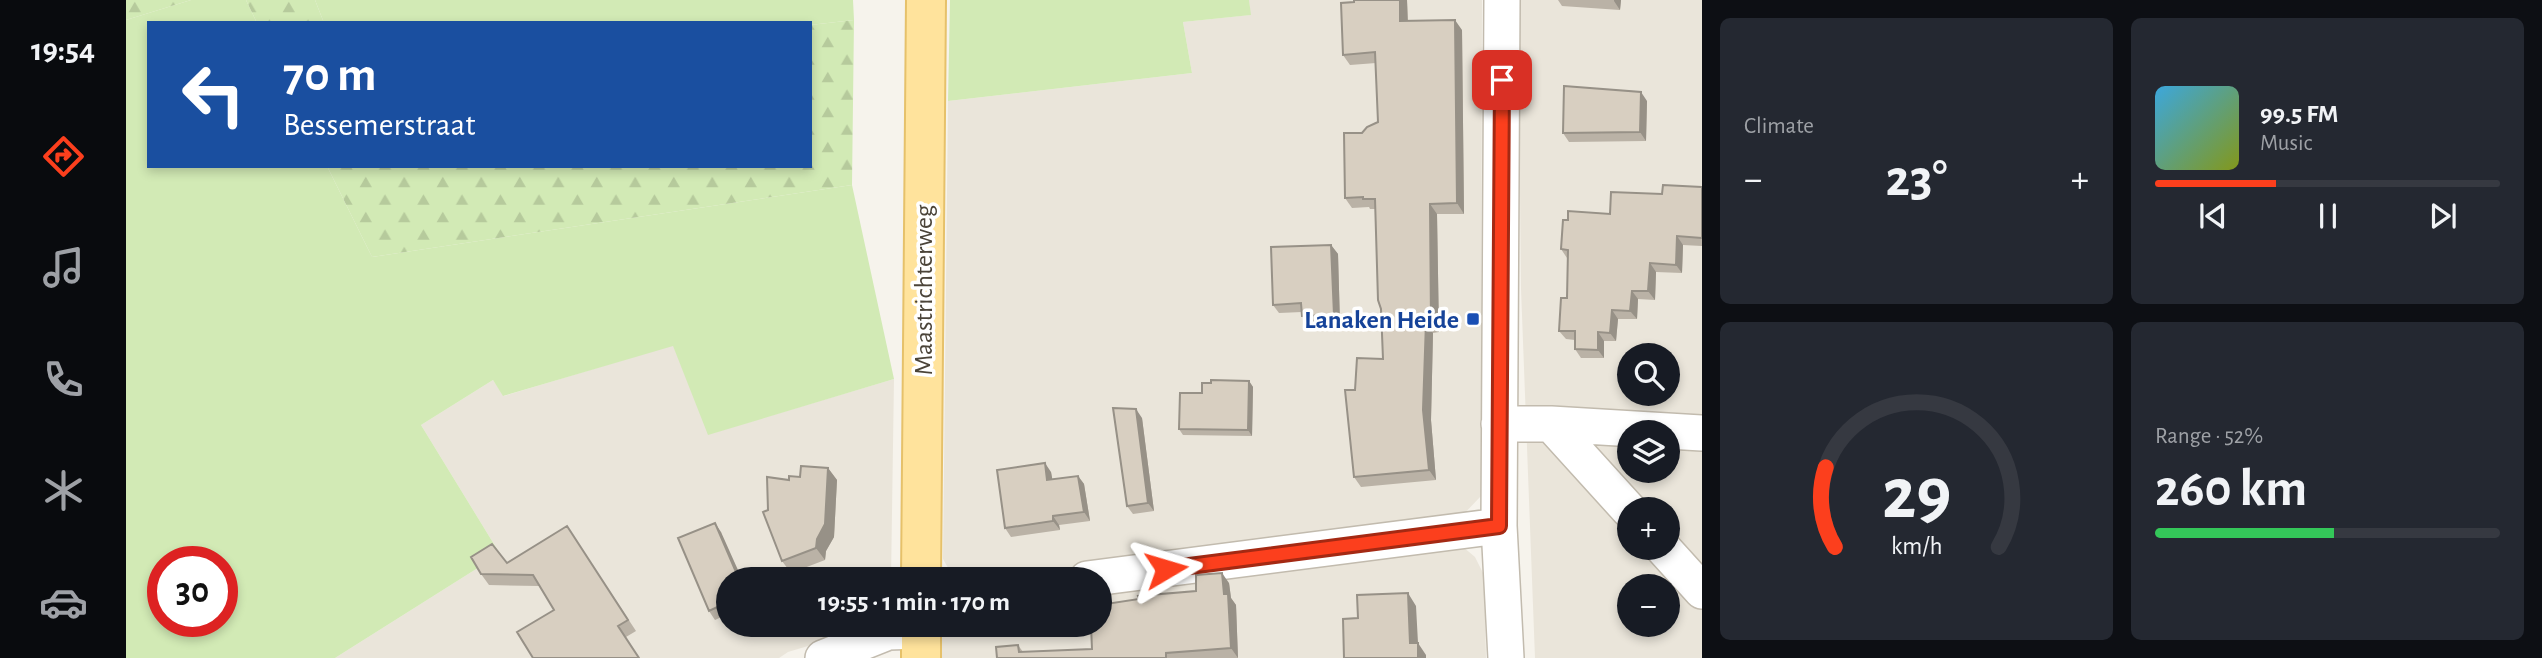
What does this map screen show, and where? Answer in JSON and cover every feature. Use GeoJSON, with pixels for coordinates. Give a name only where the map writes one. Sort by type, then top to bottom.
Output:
{"type":"FeatureCollection","features":[{"type":"Feature","properties":{"kind":"main road","name":"Maastrichterweg"},"geometry":{"type":"LineString","coordinates":[[921,567],[926,0]]}},
{"type":"Feature","properties":{"kind":"street"},"geometry":{"type":"LineString","coordinates":[[1502,0],[1499,526],[1506,658]]}},
{"type":"Feature","properties":{"kind":"street"},"geometry":{"type":"LineString","coordinates":[[1499,424],[1551,424],[1702,433]]}},
{"type":"Feature","properties":{"kind":"street"},"geometry":{"type":"LineString","coordinates":[[1551,424],[1617,497]]}},
{"type":"Feature","properties":{"kind":"street"},"geometry":{"type":"LineString","coordinates":[[1112,576],[1499,526]]}},
{"type":"Feature","properties":{"kind":"street"},"geometry":{"type":"LineString","coordinates":[[1674,560],[1702,591]]}},
{"type":"Feature","properties":{"kind":"street"},"geometry":{"type":"LineString","coordinates":[[822,658],[888,632],[921,638]]}},
{"type":"Feature","properties":{"kind":"shaded area"},"geometry":{"type":"Polygon","coordinates":[[[1249,0],[1482,0],[1481,496],[1460,518],[1426,525],[1076,567],[948,567],[943,559],[948,101],[1192,73],[1183,22],[1250,15],[1249,0]]]}},
{"type":"Feature","properties":{"kind":"shaded area"},"geometry":{"type":"Polygon","coordinates":[[[1518,0],[1702,0],[1702,658],[1535,658],[1521,289],[1518,0]]]}},
{"type":"Feature","properties":{"kind":"shaded area"},"geometry":{"type":"Polygon","coordinates":[[[673,345],[709,434],[894,379],[891,567],[716,567],[716,637],[838,637],[788,652],[779,658],[335,658],[500,554],[421,425],[493,380],[504,396],[673,345]]]}},
{"type":"Feature","properties":{"kind":"shaded area"},"geometry":{"type":"Polygon","coordinates":[[[1456,541],[1475,557],[1484,575],[1486,658],[939,658],[939,642],[943,637],[1112,637],[1112,587],[1456,541]]]}},
{"type":"Feature","properties":{"kind":"green space"},"geometry":{"type":"Polygon","coordinates":[[[126,0],[191,0],[126,20],[126,0]]]}},
{"type":"Feature","properties":{"kind":"green space"},"geometry":{"type":"Polygon","coordinates":[[[191,0],[246,0],[256,21],[147,21],[147,168],[328,168],[372,257],[852,185],[894,379],[708,435],[673,346],[503,396],[493,380],[421,425],[500,554],[335,658],[126,658],[126,20],[191,0]]]}},
{"type":"Feature","properties":{"kind":"green space"},"geometry":{"type":"Polygon","coordinates":[[[246,0],[315,0],[323,21],[256,21],[246,0]]]}},
{"type":"Feature","properties":{"kind":"green space"},"geometry":{"type":"Polygon","coordinates":[[[315,0],[853,0],[854,20],[812,25],[812,21],[323,21],[315,0]]]}},
{"type":"Feature","properties":{"kind":"green space"},"geometry":{"type":"Polygon","coordinates":[[[950,0],[1249,0],[1251,15],[1183,22],[1192,73],[948,101],[950,0]]]}},
{"type":"Feature","properties":{"kind":"green space"},"geometry":{"type":"Polygon","coordinates":[[[854,20],[852,185],[372,257],[328,168],[812,168],[812,25],[854,20]]]}},
{"type":"Feature","properties":{"kind":"building"},"geometry":{"type":"Polygon","coordinates":[[[1354,0],[1400,0],[1400,21],[1455,20],[1457,203],[1430,204],[1431,322],[1426,322],[1423,410],[1429,470],[1354,477],[1345,390],[1355,390],[1357,358],[1383,359],[1375,199],[1345,198],[1344,133],[1362,133],[1367,127],[1378,122],[1375,52],[1343,55],[1341,3],[1354,0]]]}},
{"type":"Feature","properties":{"kind":"building"},"geometry":{"type":"Polygon","coordinates":[[[1564,86],[1641,92],[1640,132],[1563,133],[1564,86]]]}},
{"type":"Feature","properties":{"kind":"building"},"geometry":{"type":"Polygon","coordinates":[[[1663,185],[1702,187],[1702,238],[1677,236],[1676,265],[1650,263],[1648,291],[1632,291],[1630,311],[1612,310],[1610,333],[1598,332],[1598,350],[1575,349],[1575,331],[1559,331],[1561,298],[1567,298],[1568,250],[1561,249],[1563,220],[1568,220],[1568,211],[1610,214],[1611,192],[1662,194],[1663,185]]]}},
{"type":"Feature","properties":{"kind":"building"},"geometry":{"type":"Polygon","coordinates":[[[1331,245],[1334,315],[1302,316],[1301,303],[1273,305],[1271,247],[1331,245]]]}},
{"type":"Feature","properties":{"kind":"building"},"geometry":{"type":"Polygon","coordinates":[[[1211,380],[1249,381],[1248,430],[1179,429],[1180,393],[1202,393],[1202,383],[1211,383],[1211,380]]]}},
{"type":"Feature","properties":{"kind":"building"},"geometry":{"type":"Polygon","coordinates":[[[1113,408],[1136,409],[1148,503],[1127,506],[1113,408]]]}},
{"type":"Feature","properties":{"kind":"building"},"geometry":{"type":"Polygon","coordinates":[[[1045,463],[1047,480],[1078,476],[1084,512],[1053,516],[1053,521],[1005,528],[997,470],[1045,463]]]}},
{"type":"Feature","properties":{"kind":"building"},"geometry":{"type":"Polygon","coordinates":[[[801,466],[828,468],[825,524],[817,539],[816,548],[782,561],[763,512],[768,510],[767,477],[789,480],[789,476],[800,477],[801,466]]]}},
{"type":"Feature","properties":{"kind":"building"},"geometry":{"type":"Polygon","coordinates":[[[715,523],[734,567],[716,567],[716,608],[709,611],[678,538],[715,523]]]}},
{"type":"Feature","properties":{"kind":"building"},"geometry":{"type":"Polygon","coordinates":[[[567,526],[628,620],[618,626],[639,658],[533,658],[517,632],[554,610],[533,575],[481,574],[471,557],[492,544],[507,563],[567,526]]]}},
{"type":"Feature","properties":{"kind":"building"},"geometry":{"type":"Polygon","coordinates":[[[1222,573],[1224,594],[1228,594],[1231,648],[1166,653],[1166,658],[997,658],[996,647],[1018,645],[1019,652],[1092,649],[1092,637],[1112,637],[1112,603],[1139,599],[1138,596],[1196,591],[1196,575],[1222,573]]]}},
{"type":"Feature","properties":{"kind":"building"},"geometry":{"type":"Polygon","coordinates":[[[1408,593],[1410,643],[1418,643],[1418,658],[1344,658],[1343,619],[1358,618],[1357,595],[1408,593]]]}},
{"type":"Feature","properties":{"kind":"place","name":"Lanaken Heide"},"geometry":{"type":"Point","coordinates":[1473,319]}},
{"type":"Feature","properties":{"kind":"route"},"geometry":{"type":"LineString","coordinates":[[1166,569],[1499,526],[1502,80]]}}]}
